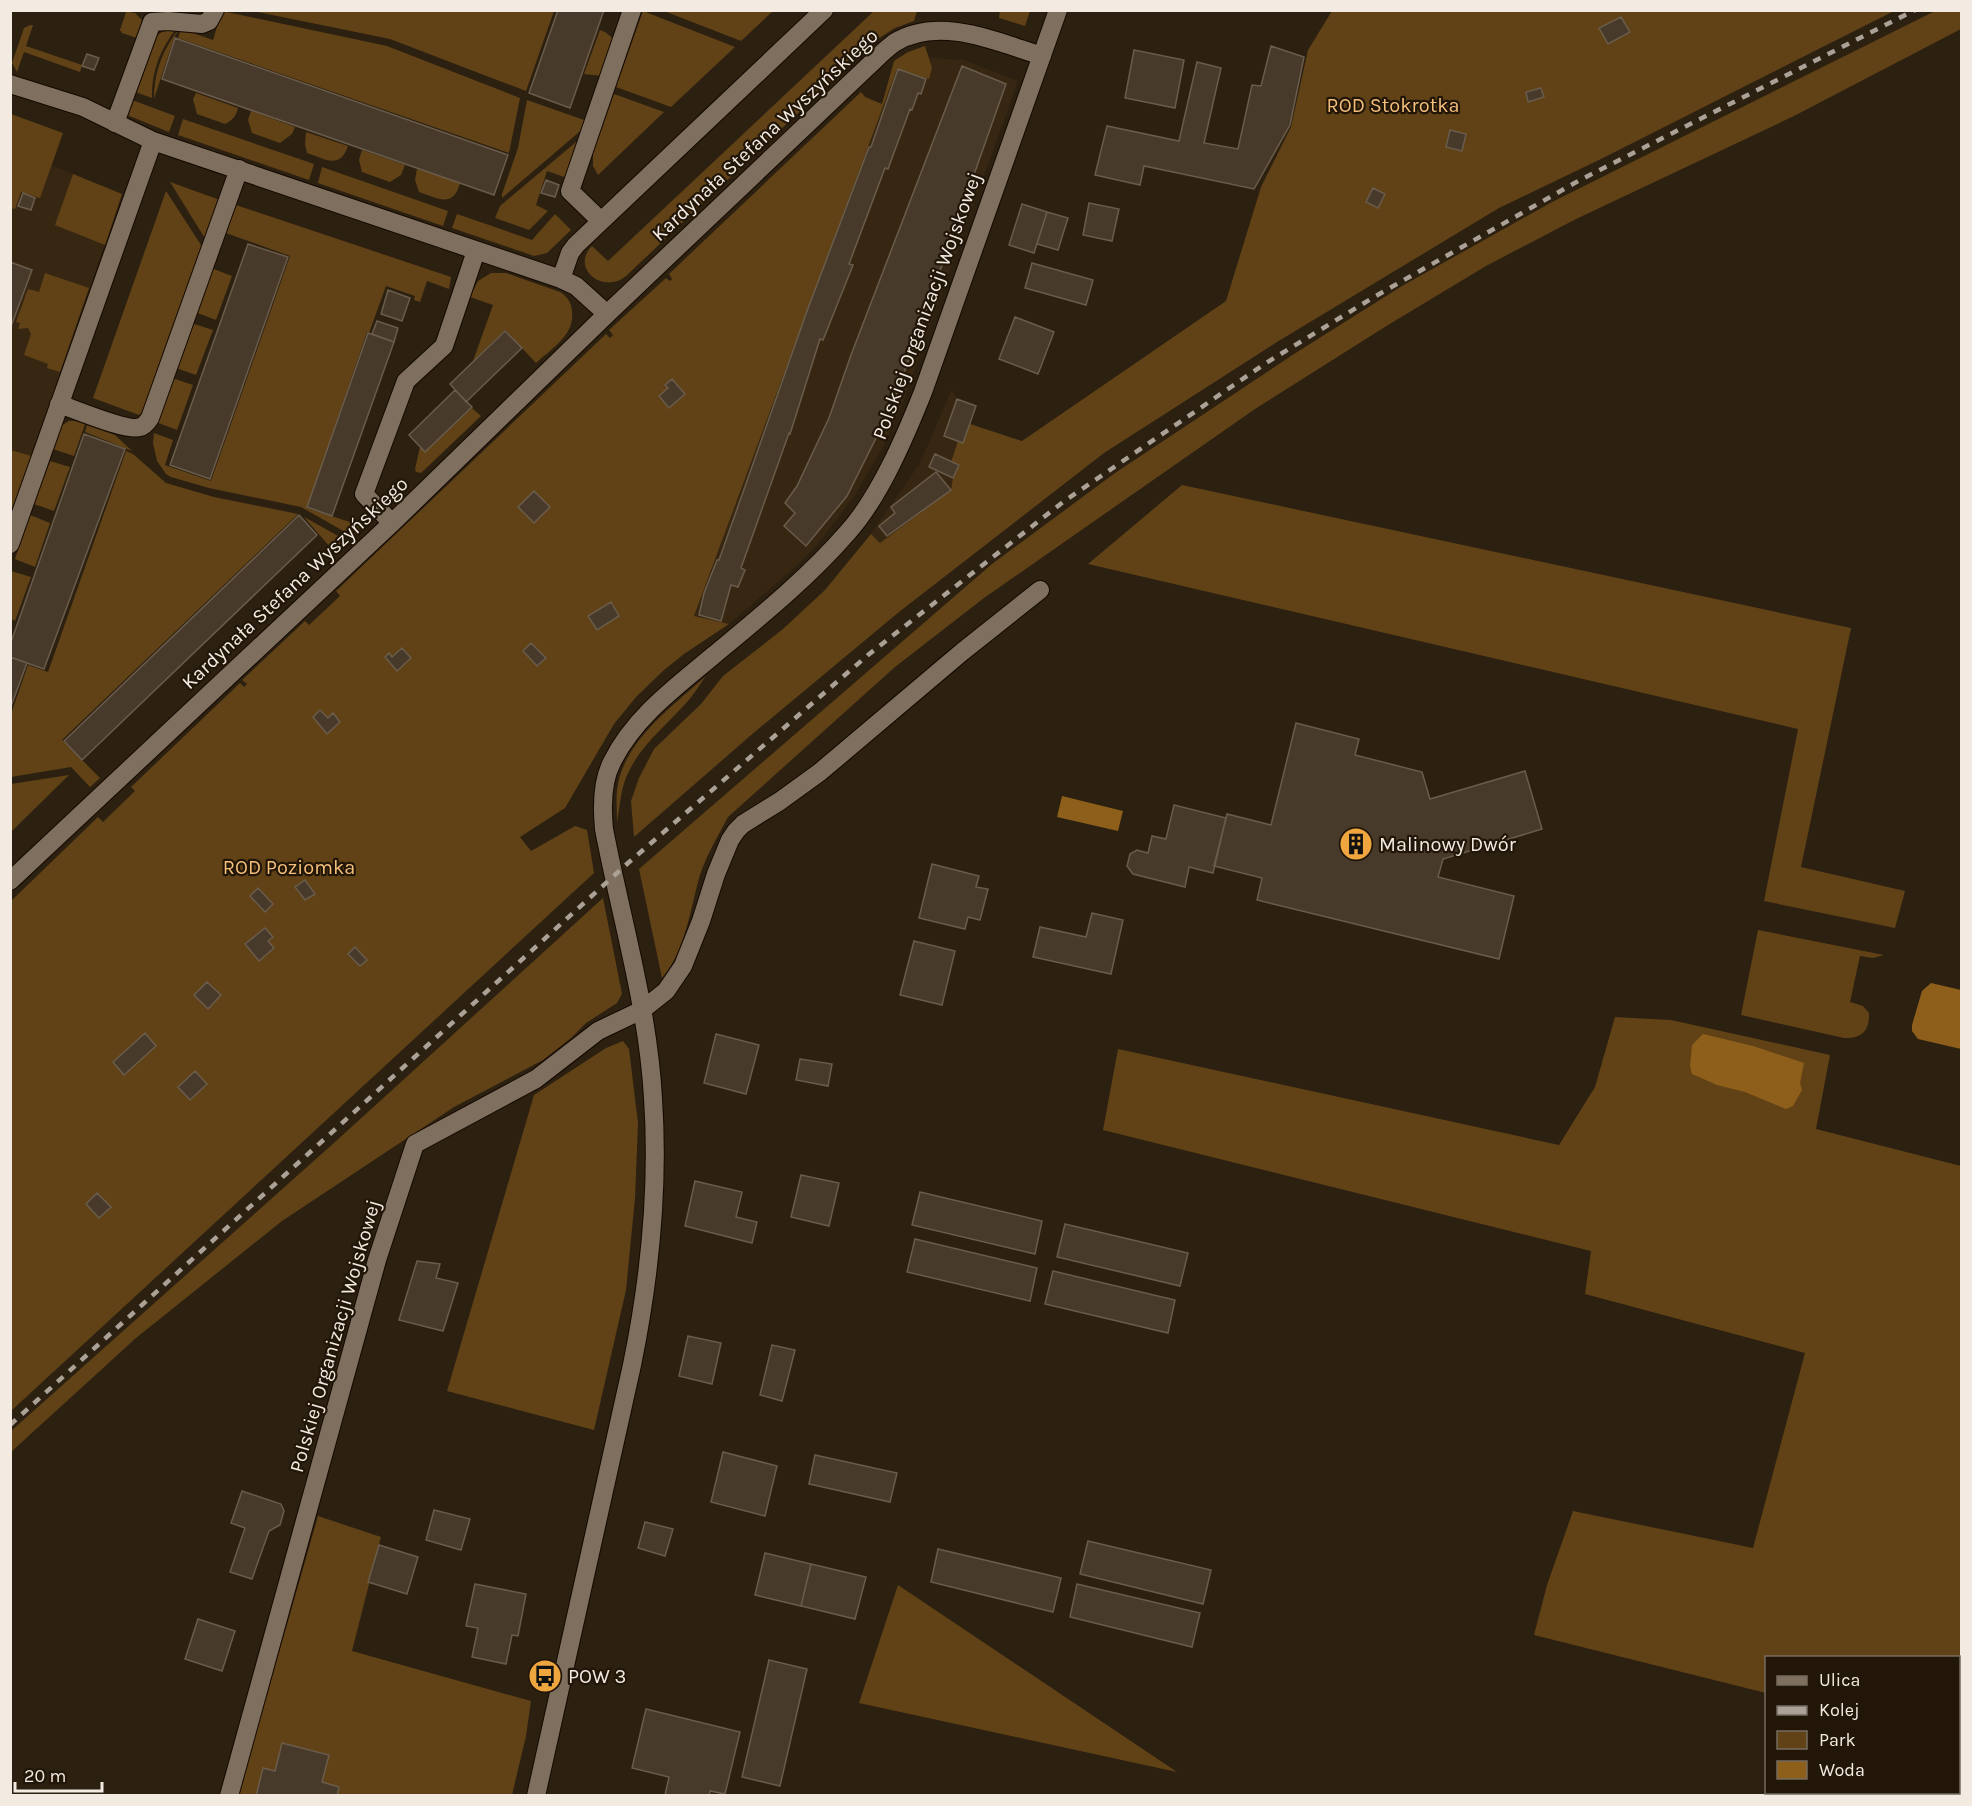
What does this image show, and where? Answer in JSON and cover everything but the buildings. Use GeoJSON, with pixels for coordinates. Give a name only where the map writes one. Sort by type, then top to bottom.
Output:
{"type":"FeatureCollection","features":[{"type":"Feature","properties":{"kind":"street"},"geometry":{"type":"LineString","coordinates":[[115,123],[152,22],[202,24],[209,21],[215,10]]}},
{"type":"Feature","properties":{"kind":"street"},"geometry":{"type":"LineString","coordinates":[[601,221],[570,191],[632,10]]}},
{"type":"Feature","properties":{"kind":"street"},"geometry":{"type":"LineString","coordinates":[[561,279],[570,253],[601,221],[824,10]]}},
{"type":"Feature","properties":{"kind":"street","name":"Polskiej Organizacji Wojskowej"},"geometry":{"type":"LineString","coordinates":[[536,1796],[632,1365],[652,1240],[655,1132],[653,1096],[642,1010],[604,829],[604,790],[610,764],[623,742],[660,700],[805,577],[850,530],[870,501],[906,433],[923,392],[1058,10]]}},
{"type":"Feature","properties":{"kind":"street","name":"Kardynała Stefana Wyszyńskiego"},"geometry":{"type":"LineString","coordinates":[[10,881],[392,523],[607,314],[895,43],[926,33],[951,31],[999,42],[1042,56]]}},
{"type":"Feature","properties":{"kind":"street"},"geometry":{"type":"LineString","coordinates":[[10,84],[83,107],[153,141],[561,279],[576,286],[607,314]]}},
{"type":"Feature","properties":{"kind":"street"},"geometry":{"type":"LineString","coordinates":[[10,544],[153,141]]}},
{"type":"Feature","properties":{"kind":"street"},"geometry":{"type":"LineString","coordinates":[[59,404],[126,428],[146,424],[239,169]]}},
{"type":"Feature","properties":{"kind":"street"},"geometry":{"type":"LineString","coordinates":[[392,523],[364,494],[406,381],[444,346],[476,251]]}},
{"type":"Feature","properties":{"kind":"street","name":"Polskiej Organizacji Wojskowej"},"geometry":{"type":"LineString","coordinates":[[230,1796],[377,1260],[415,1144],[536,1079],[598,1031],[642,1010],[666,991],[683,966],[719,866],[736,831],[820,772],[962,652],[1040,590]]}},
{"type":"Feature","properties":{"kind":"shaded area"},"geometry":{"type":"Polygon","coordinates":[[[902,56],[964,60],[1018,81],[900,410],[882,448],[855,495],[818,544],[794,568],[729,624],[694,616],[902,56]]]}},
{"type":"Feature","properties":{"kind":"shaded area"},"geometry":{"type":"Polygon","coordinates":[[[11,149],[122,194],[11,516],[11,149]]]}},
{"type":"Feature","properties":{"kind":"shaded area"},"geometry":{"type":"Polygon","coordinates":[[[952,389],[957,399],[976,406],[963,443],[958,441],[951,461],[959,465],[951,490],[880,543],[871,534],[920,463],[952,389]]]}},
{"type":"Feature","properties":{"kind":"green space"},"geometry":{"type":"Polygon","coordinates":[[[1000,10],[1030,11],[1025,26],[999,18],[1000,10]]]}},
{"type":"Feature","properties":{"kind":"green space"},"geometry":{"type":"Polygon","coordinates":[[[123,11],[135,13],[142,20],[137,38],[122,33],[120,30],[126,12],[123,11]]]}},
{"type":"Feature","properties":{"kind":"green space"},"geometry":{"type":"Polygon","coordinates":[[[222,11],[387,46],[520,98],[509,153],[178,38],[181,29],[213,40],[222,11]]]}},
{"type":"Feature","properties":{"kind":"green space"},"geometry":{"type":"Polygon","coordinates":[[[253,11],[554,11],[526,91],[390,39],[253,11]]]}},
{"type":"Feature","properties":{"kind":"green space"},"geometry":{"type":"Polygon","coordinates":[[[643,11],[735,47],[671,107],[616,87],[643,11]]]}},
{"type":"Feature","properties":{"kind":"green space"},"geometry":{"type":"Polygon","coordinates":[[[664,11],[773,11],[741,41],[664,11]]]}},
{"type":"Feature","properties":{"kind":"green space"},"geometry":{"type":"Polygon","coordinates":[[[874,11],[917,11],[914,21],[895,28],[873,42],[626,276],[617,281],[608,282],[599,281],[592,276],[585,263],[586,254],[592,246],[608,261],[874,11]]]}},
{"type":"Feature","properties":{"kind":"green space","name":"ROD Stokrotka"},"geometry":{"type":"Polygon","coordinates":[[[1332,11],[1894,11],[1499,208],[1277,342],[1104,453],[899,612],[750,736],[634,837],[631,801],[639,778],[654,749],[701,704],[723,676],[783,629],[825,590],[871,534],[880,543],[951,490],[953,478],[959,466],[951,462],[958,441],[963,442],[970,424],[1022,441],[1226,301],[1261,187],[1291,127],[1308,50],[1332,11]]]}},
{"type":"Feature","properties":{"kind":"green space"},"geometry":{"type":"Polygon","coordinates":[[[1935,11],[1961,11],[1961,29],[1792,117],[1576,219],[1486,266],[1255,409],[984,598],[895,667],[728,817],[700,875],[677,955],[662,978],[639,869],[992,564],[1115,473],[1294,354],[1402,286],[1552,202],[1935,11]]]}},
{"type":"Feature","properties":{"kind":"green space"},"geometry":{"type":"Polygon","coordinates":[[[33,25],[26,46],[82,65],[80,72],[24,52],[17,72],[12,63],[24,28],[33,25]]]}},
{"type":"Feature","properties":{"kind":"green space"},"geometry":{"type":"Polygon","coordinates":[[[176,29],[165,45],[158,62],[153,79],[152,98],[135,92],[155,37],[162,32],[176,29]]]}},
{"type":"Feature","properties":{"kind":"green space"},"geometry":{"type":"Polygon","coordinates":[[[179,29],[174,38],[154,99],[160,62],[179,29]]]}},
{"type":"Feature","properties":{"kind":"green space"},"geometry":{"type":"Polygon","coordinates":[[[600,30],[615,40],[603,76],[584,74],[600,30]]]}},
{"type":"Feature","properties":{"kind":"green space","name":"ROD Poziomka"},"geometry":{"type":"Polygon","coordinates":[[[925,46],[932,68],[929,79],[897,69],[694,616],[729,624],[684,654],[636,697],[614,724],[565,808],[520,837],[531,851],[575,826],[587,830],[594,873],[11,1411],[11,901],[98,817],[103,822],[135,791],[131,787],[240,683],[244,687],[247,684],[242,680],[305,621],[309,625],[340,596],[336,591],[606,334],[610,338],[613,335],[609,330],[666,278],[670,281],[672,279],[669,274],[861,92],[865,97],[882,104],[894,61],[908,52],[925,46]]]}},
{"type":"Feature","properties":{"kind":"green space"},"geometry":{"type":"Polygon","coordinates":[[[196,93],[238,108],[235,116],[225,124],[197,114],[193,99],[196,93]]]}},
{"type":"Feature","properties":{"kind":"green space"},"geometry":{"type":"Polygon","coordinates":[[[614,94],[664,112],[598,175],[593,166],[593,153],[614,94]]]}},
{"type":"Feature","properties":{"kind":"green space"},"geometry":{"type":"Polygon","coordinates":[[[132,100],[175,116],[169,132],[127,115],[132,100]]]}},
{"type":"Feature","properties":{"kind":"green space"},"geometry":{"type":"Polygon","coordinates":[[[527,100],[587,121],[585,127],[502,198],[518,148],[527,100]]]}},
{"type":"Feature","properties":{"kind":"green space"},"geometry":{"type":"Polygon","coordinates":[[[251,111],[295,127],[292,134],[280,143],[252,133],[248,120],[251,111]]]}},
{"type":"Feature","properties":{"kind":"green space"},"geometry":{"type":"Polygon","coordinates":[[[11,114],[63,133],[40,198],[21,192],[15,209],[10,208],[11,114]]]}},
{"type":"Feature","properties":{"kind":"green space"},"geometry":{"type":"Polygon","coordinates":[[[183,119],[314,164],[309,180],[178,135],[183,119]]]}},
{"type":"Feature","properties":{"kind":"green space"},"geometry":{"type":"Polygon","coordinates":[[[306,132],[348,146],[345,153],[341,158],[331,161],[307,153],[306,132]]]}},
{"type":"Feature","properties":{"kind":"green space"},"geometry":{"type":"Polygon","coordinates":[[[582,137],[567,178],[547,171],[536,205],[548,211],[529,230],[495,218],[500,206],[582,137]]]}},
{"type":"Feature","properties":{"kind":"green space"},"geometry":{"type":"Polygon","coordinates":[[[362,150],[405,165],[401,175],[390,182],[362,172],[359,160],[362,150]]]}},
{"type":"Feature","properties":{"kind":"green space"},"geometry":{"type":"Polygon","coordinates":[[[322,167],[448,211],[443,226],[318,183],[322,167]]]}},
{"type":"Feature","properties":{"kind":"green space"},"geometry":{"type":"Polygon","coordinates":[[[417,169],[460,183],[457,191],[449,199],[444,200],[419,192],[415,180],[417,169]]]}},
{"type":"Feature","properties":{"kind":"green space"},"geometry":{"type":"Polygon","coordinates":[[[73,174],[122,194],[105,245],[55,225],[73,174]]]}},
{"type":"Feature","properties":{"kind":"green space"},"geometry":{"type":"Polygon","coordinates":[[[170,182],[220,200],[206,240],[170,182]]]}},
{"type":"Feature","properties":{"kind":"green space"},"geometry":{"type":"Polygon","coordinates":[[[166,191],[203,248],[147,407],[139,415],[93,398],[166,191]]]}},
{"type":"Feature","properties":{"kind":"green space"},"geometry":{"type":"Polygon","coordinates":[[[233,204],[451,277],[449,289],[427,281],[420,302],[414,300],[415,296],[386,286],[369,333],[367,332],[307,508],[362,526],[354,537],[301,507],[209,488],[171,477],[157,461],[153,443],[154,433],[173,440],[165,465],[211,481],[290,256],[223,232],[233,204]]]}},
{"type":"Feature","properties":{"kind":"green space"},"geometry":{"type":"Polygon","coordinates":[[[457,214],[532,240],[555,214],[571,230],[547,253],[534,256],[452,228],[457,214]]]}},
{"type":"Feature","properties":{"kind":"green space"},"geometry":{"type":"Polygon","coordinates":[[[211,268],[232,276],[216,320],[195,312],[211,268]]]}},
{"type":"Feature","properties":{"kind":"green space"},"geometry":{"type":"Polygon","coordinates":[[[45,273],[89,288],[60,372],[47,368],[48,364],[24,355],[31,334],[28,328],[18,329],[20,323],[16,322],[28,289],[39,292],[45,273]]]}},
{"type":"Feature","properties":{"kind":"green space"},"geometry":{"type":"Polygon","coordinates":[[[491,273],[506,273],[560,292],[570,302],[572,320],[570,327],[561,340],[536,363],[505,330],[473,361],[493,305],[470,297],[478,281],[491,273]]]}},
{"type":"Feature","properties":{"kind":"green space"},"geometry":{"type":"Polygon","coordinates":[[[191,323],[213,330],[196,375],[176,368],[191,323]]]}},
{"type":"Feature","properties":{"kind":"green space"},"geometry":{"type":"Polygon","coordinates":[[[172,378],[193,385],[177,430],[156,422],[172,378]]]}},
{"type":"Feature","properties":{"kind":"green space"},"geometry":{"type":"Polygon","coordinates":[[[472,408],[481,416],[421,473],[416,472],[420,447],[425,452],[472,408]]]}},
{"type":"Feature","properties":{"kind":"green space"},"geometry":{"type":"Polygon","coordinates":[[[69,421],[85,424],[74,456],[53,449],[61,426],[69,421]]]}},
{"type":"Feature","properties":{"kind":"green space"},"geometry":{"type":"Polygon","coordinates":[[[87,425],[115,435],[132,451],[85,432],[87,425]]]}},
{"type":"Feature","properties":{"kind":"green space"},"geometry":{"type":"Polygon","coordinates":[[[11,450],[31,456],[11,516],[11,450]]]}},
{"type":"Feature","properties":{"kind":"green space"},"geometry":{"type":"Polygon","coordinates":[[[126,451],[133,454],[166,483],[214,497],[298,514],[62,740],[100,778],[90,787],[71,767],[11,777],[11,714],[28,665],[48,672],[126,451]]]}},
{"type":"Feature","properties":{"kind":"green space"},"geometry":{"type":"Polygon","coordinates":[[[50,461],[70,467],[54,511],[34,504],[50,461]]]}},
{"type":"Feature","properties":{"kind":"green space"},"geometry":{"type":"Polygon","coordinates":[[[1182,485],[1851,628],[1801,867],[1905,891],[1895,928],[1764,901],[1798,729],[1088,564],[1182,485]]]}},
{"type":"Feature","properties":{"kind":"green space"},"geometry":{"type":"Polygon","coordinates":[[[30,515],[50,523],[35,567],[15,559],[30,515]]]}},
{"type":"Feature","properties":{"kind":"green space"},"geometry":{"type":"Polygon","coordinates":[[[304,517],[349,542],[336,554],[304,517]]]}},
{"type":"Feature","properties":{"kind":"green space"},"geometry":{"type":"Polygon","coordinates":[[[11,571],[31,577],[15,621],[11,619],[11,571]]]}},
{"type":"Feature","properties":{"kind":"green space"},"geometry":{"type":"Polygon","coordinates":[[[706,676],[689,700],[636,759],[621,795],[617,823],[617,790],[621,772],[629,756],[651,726],[706,676]]]}},
{"type":"Feature","properties":{"kind":"green space"},"geometry":{"type":"Polygon","coordinates":[[[69,775],[11,832],[11,784],[69,775]]]}},
{"type":"Feature","properties":{"kind":"green space"},"geometry":{"type":"Polygon","coordinates":[[[603,898],[622,994],[617,1003],[586,1023],[543,1060],[454,1107],[282,1221],[136,1338],[11,1452],[11,1431],[335,1142],[603,898]]]}},
{"type":"Feature","properties":{"kind":"green space"},"geometry":{"type":"Polygon","coordinates":[[[1758,930],[1884,955],[1873,958],[1860,956],[1850,1002],[1863,1006],[1869,1013],[1868,1024],[1864,1032],[1856,1037],[1844,1038],[1741,1015],[1758,930]]]}},
{"type":"Feature","properties":{"kind":"green space"},"geometry":{"type":"Polygon","coordinates":[[[1615,1017],[1671,1020],[1830,1055],[1816,1129],[1961,1166],[1961,1760],[1960,1656],[1765,1656],[1765,1693],[1534,1635],[1547,1585],[1573,1511],[1753,1548],[1805,1353],[1585,1294],[1591,1251],[1103,1130],[1118,1049],[1559,1145],[1595,1087],[1615,1017]]]}},
{"type":"Feature","properties":{"kind":"green space"},"geometry":{"type":"Polygon","coordinates":[[[623,1041],[629,1049],[638,1123],[635,1198],[626,1290],[594,1430],[447,1391],[534,1095],[606,1048],[623,1041]]]}},
{"type":"Feature","properties":{"kind":"green space"},"geometry":{"type":"Polygon","coordinates":[[[318,1516],[381,1537],[352,1651],[531,1701],[526,1736],[512,1795],[238,1796],[318,1516]]]}},
{"type":"Feature","properties":{"kind":"green space"},"geometry":{"type":"Polygon","coordinates":[[[898,1585],[1177,1772],[859,1703],[898,1585]]]}},
{"type":"Feature","properties":{"kind":"water"},"geometry":{"type":"Polygon","coordinates":[[[1062,796],[1123,811],[1118,831],[1057,817],[1062,796]]]}},
{"type":"Feature","properties":{"kind":"water"},"geometry":{"type":"Polygon","coordinates":[[[1931,983],[1961,990],[1961,1049],[1918,1039],[1912,1031],[1922,991],[1931,983]]]}},
{"type":"Feature","properties":{"kind":"water"},"geometry":{"type":"Polygon","coordinates":[[[1703,1034],[1753,1046],[1804,1063],[1800,1083],[1802,1090],[1793,1106],[1786,1109],[1692,1074],[1690,1066],[1692,1045],[1703,1034]]]}},
{"type":"Feature","properties":{"kind":"water"},"geometry":{"type":"Polygon","coordinates":[[[1961,1760],[1961,1795],[1841,1796],[1834,1794],[1960,1794],[1961,1760]]]}},
{"type":"Feature","properties":{"kind":"railway"},"geometry":{"type":"LineString","coordinates":[[10,1425],[628,863],[868,655],[1063,502],[1266,363],[1374,297],[1580,180],[1915,10]]}},
{"type":"Feature","properties":{"kind":"place","name":"Malinowy Dwór"},"geometry":{"type":"Point","coordinates":[1356,844]}},
{"type":"Feature","properties":{"kind":"place","name":"POW 3"},"geometry":{"type":"Point","coordinates":[545,1676]}}]}
